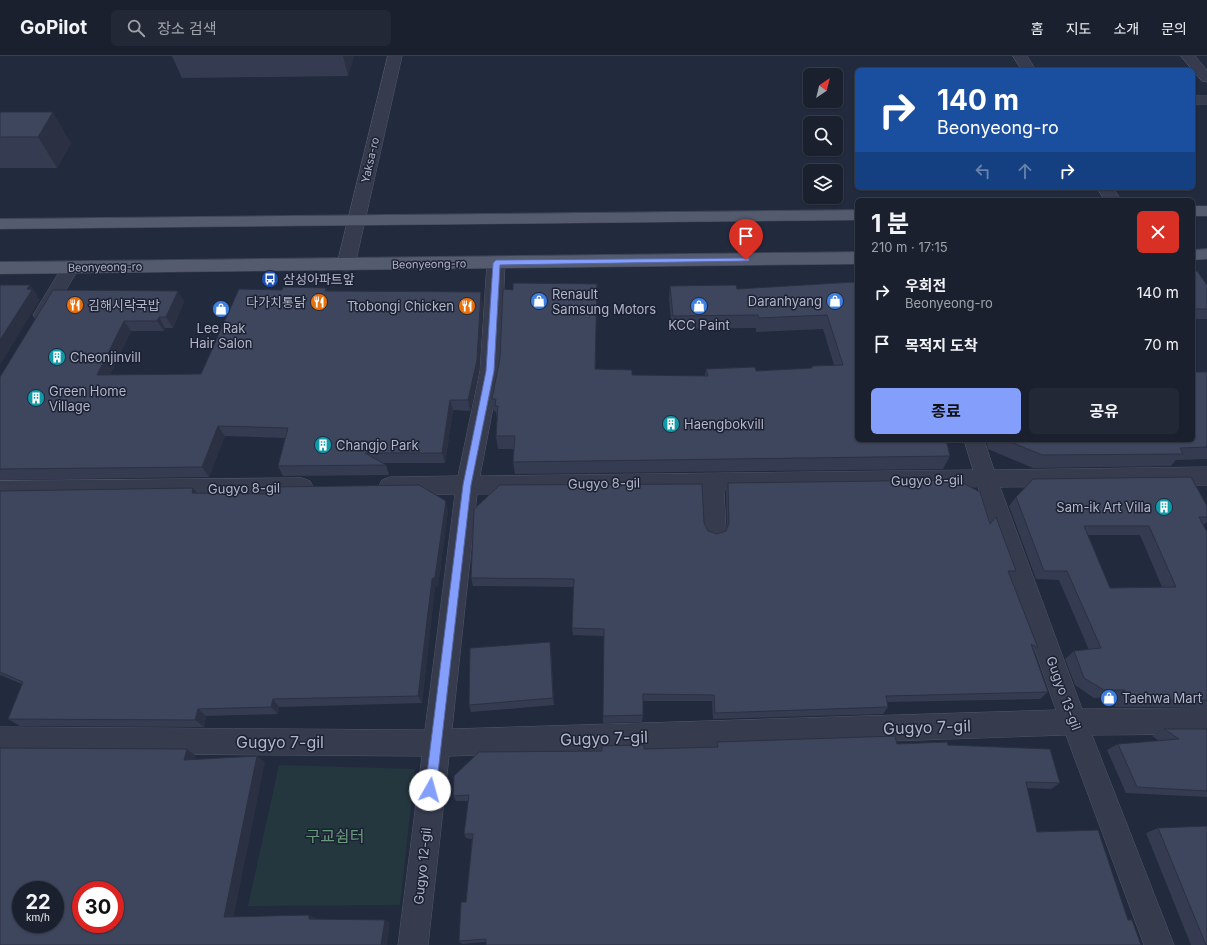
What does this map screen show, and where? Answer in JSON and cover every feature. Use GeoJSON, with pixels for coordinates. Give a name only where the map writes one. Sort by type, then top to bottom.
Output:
{"type":"FeatureCollection","features":[{"type":"Feature","properties":{"kind":"main road"},"geometry":{"type":"LineString","coordinates":[[1195,211],[1207,211]]}},
{"type":"Feature","properties":{"kind":"main road"},"geometry":{"type":"LineString","coordinates":[[0,224],[855,215]]}},
{"type":"Feature","properties":{"kind":"main road"},"geometry":{"type":"LineString","coordinates":[[1195,254],[1207,254]]}},
{"type":"Feature","properties":{"kind":"main road","name":"Beonyeong-ro"},"geometry":{"type":"LineString","coordinates":[[0,268],[855,258]]}},
{"type":"Feature","properties":{"kind":"street","name":"Yaksa-ro"},"geometry":{"type":"LineString","coordinates":[[346,264],[395,56]]}},
{"type":"Feature","properties":{"kind":"street"},"geometry":{"type":"LineString","coordinates":[[1020,56],[1028,68]]}},
{"type":"Feature","properties":{"kind":"street"},"geometry":{"type":"LineString","coordinates":[[1188,56],[1207,78]]}},
{"type":"Feature","properties":{"kind":"street"},"geometry":{"type":"LineString","coordinates":[[1195,100],[1207,100]]}},
{"type":"Feature","properties":{"kind":"street","name":"Gugyo 12-gil"},"geometry":{"type":"LineString","coordinates":[[413,945],[467,485],[490,371],[496,263]]}},
{"type":"Feature","properties":{"kind":"street"},"geometry":{"type":"LineString","coordinates":[[34,328],[70,268]]}},
{"type":"Feature","properties":{"kind":"street","name":"Gugyo 13-gil"},"geometry":{"type":"LineString","coordinates":[[975,442],[986,479],[1074,722],[1159,945]]}},
{"type":"Feature","properties":{"kind":"street","name":"Gugyo 8-gil"},"geometry":{"type":"LineString","coordinates":[[372,486],[1207,476]]}},
{"type":"Feature","properties":{"kind":"street"},"geometry":{"type":"LineString","coordinates":[[714,482],[715,531]]}},
{"type":"Feature","properties":{"kind":"street","name":"Gugyo 8-gil"},"geometry":{"type":"LineString","coordinates":[[0,490],[324,487]]}},
{"type":"Feature","properties":{"kind":"street","name":"Gugyo 7-gil"},"geometry":{"type":"LineString","coordinates":[[0,740],[436,743],[1074,722],[1207,721]]}},
{"type":"Feature","properties":{"kind":"green space","name":"구교쉼터"},"geometry":{"type":"Polygon","coordinates":[[[279,765],[415,769],[400,905],[248,906],[279,765]]]}},
{"type":"Feature","properties":{"kind":"building"},"geometry":{"type":"Polygon","coordinates":[[[0,112],[53,112],[38,137],[0,137],[0,112]]]}},
{"type":"Feature","properties":{"kind":"building"},"geometry":{"type":"Polygon","coordinates":[[[1195,271],[1197,271],[1207,285],[1207,309],[1195,309],[1195,271]]]}},
{"type":"Feature","properties":{"kind":"building"},"geometry":{"type":"Polygon","coordinates":[[[855,282],[855,442],[946,442],[950,456],[513,462],[515,436],[496,436],[498,406],[495,406],[496,399],[492,399],[500,358],[503,289],[513,290],[513,283],[597,284],[595,369],[632,370],[632,375],[708,376],[706,369],[755,367],[756,371],[843,365],[827,315],[759,318],[758,315],[673,316],[670,286],[736,285],[737,289],[855,282]]]}},
{"type":"Feature","properties":{"kind":"building"},"geometry":{"type":"Polygon","coordinates":[[[0,285],[30,285],[27,289],[32,290],[0,340],[0,285]]]}},
{"type":"Feature","properties":{"kind":"building"},"geometry":{"type":"Polygon","coordinates":[[[283,287],[326,288],[325,291],[481,292],[477,360],[468,400],[450,400],[442,453],[365,453],[386,465],[278,466],[288,428],[218,426],[202,467],[0,469],[0,377],[53,290],[178,291],[166,317],[159,317],[157,321],[124,321],[97,375],[201,374],[239,289],[282,290],[283,287]]]}},
{"type":"Feature","properties":{"kind":"building"},"geometry":{"type":"Polygon","coordinates":[[[1195,372],[1207,372],[1207,447],[1180,448],[1183,454],[1042,455],[1011,442],[1195,442],[1195,372]]]}},
{"type":"Feature","properties":{"kind":"building"},"geometry":{"type":"Polygon","coordinates":[[[1191,477],[1207,506],[1207,517],[1199,517],[1207,532],[1207,700],[1125,700],[1125,690],[1104,690],[1084,678],[1074,651],[1101,648],[1067,571],[1044,571],[1016,497],[1033,479],[1191,477]],[[1084,526],[1110,588],[1176,587],[1149,526],[1084,526]]]}},
{"type":"Feature","properties":{"kind":"building"},"geometry":{"type":"Polygon","coordinates":[[[957,480],[980,492],[990,524],[996,517],[1016,571],[1008,571],[1038,648],[1031,644],[1048,692],[886,696],[888,707],[715,713],[714,695],[643,694],[643,715],[603,716],[604,629],[572,628],[574,579],[471,578],[474,509],[500,485],[702,484],[704,523],[708,531],[717,534],[726,531],[729,523],[728,483],[957,480]]]}},
{"type":"Feature","properties":{"kind":"building"},"geometry":{"type":"Polygon","coordinates":[[[419,485],[446,501],[435,577],[432,579],[418,696],[273,699],[271,707],[198,709],[195,720],[8,719],[23,682],[0,672],[0,491],[193,488],[192,493],[270,494],[272,487],[419,485]]]}},
{"type":"Feature","properties":{"kind":"building"},"geometry":{"type":"Polygon","coordinates":[[[550,642],[553,698],[469,705],[470,648],[550,642]]]}},
{"type":"Feature","properties":{"kind":"building"},"geometry":{"type":"Polygon","coordinates":[[[1164,729],[1207,729],[1207,791],[1137,787],[1118,744],[1179,739],[1164,729]]]}},
{"type":"Feature","properties":{"kind":"building"},"geometry":{"type":"Polygon","coordinates":[[[895,736],[897,744],[947,742],[948,745],[1050,749],[1060,783],[1026,782],[1037,832],[1098,830],[1128,920],[1132,920],[1141,945],[486,945],[486,939],[459,941],[461,902],[466,902],[473,834],[464,834],[469,795],[453,796],[454,776],[479,752],[602,751],[602,746],[644,745],[644,749],[718,747],[717,742],[895,736]]]}},
{"type":"Feature","properties":{"kind":"building"},"geometry":{"type":"Polygon","coordinates":[[[0,748],[187,749],[184,760],[257,756],[224,917],[309,915],[309,919],[385,920],[381,945],[0,945],[0,748]]]}},
{"type":"Feature","properties":{"kind":"building"},"geometry":{"type":"Polygon","coordinates":[[[1207,826],[1207,945],[1206,945],[1158,828],[1207,826]]]}},
{"type":"Feature","properties":{"kind":"place","name":"삼성아파트앞"},"geometry":{"type":"Point","coordinates":[270,279]}},
{"type":"Feature","properties":{"kind":"place","name":"Renault Samsung Motors"},"geometry":{"type":"Point","coordinates":[539,301]}},
{"type":"Feature","properties":{"kind":"place","name":"Daranhyang"},"geometry":{"type":"Point","coordinates":[835,301]}},
{"type":"Feature","properties":{"kind":"place","name":"다가치통닭"},"geometry":{"type":"Point","coordinates":[319,302]}},
{"type":"Feature","properties":{"kind":"place","name":"김해시락국밥"},"geometry":{"type":"Point","coordinates":[75,305]}},
{"type":"Feature","properties":{"kind":"place","name":"Ttobongi Chicken"},"geometry":{"type":"Point","coordinates":[467,306]}},
{"type":"Feature","properties":{"kind":"place","name":"KCC Paint"},"geometry":{"type":"Point","coordinates":[699,306]}},
{"type":"Feature","properties":{"kind":"place","name":"Lee Rak Hair Salon"},"geometry":{"type":"Point","coordinates":[221,309]}},
{"type":"Feature","properties":{"kind":"place","name":"Cheonjinvill"},"geometry":{"type":"Point","coordinates":[57,357]}},
{"type":"Feature","properties":{"kind":"place","name":"Green Home Village"},"geometry":{"type":"Point","coordinates":[36,398]}},
{"type":"Feature","properties":{"kind":"place","name":"Haengbokvill"},"geometry":{"type":"Point","coordinates":[671,424]}},
{"type":"Feature","properties":{"kind":"place","name":"Changjo Park"},"geometry":{"type":"Point","coordinates":[323,445]}},
{"type":"Feature","properties":{"kind":"place","name":"Sam-ik Art Villa"},"geometry":{"type":"Point","coordinates":[1164,507]}},
{"type":"Feature","properties":{"kind":"place","name":"Taehwa Mart"},"geometry":{"type":"Point","coordinates":[1109,698]}},
{"type":"Feature","properties":{"kind":"route"},"geometry":{"type":"LineString","coordinates":[[430,790],[467,485],[490,371],[496,263],[746,260]]}}]}
